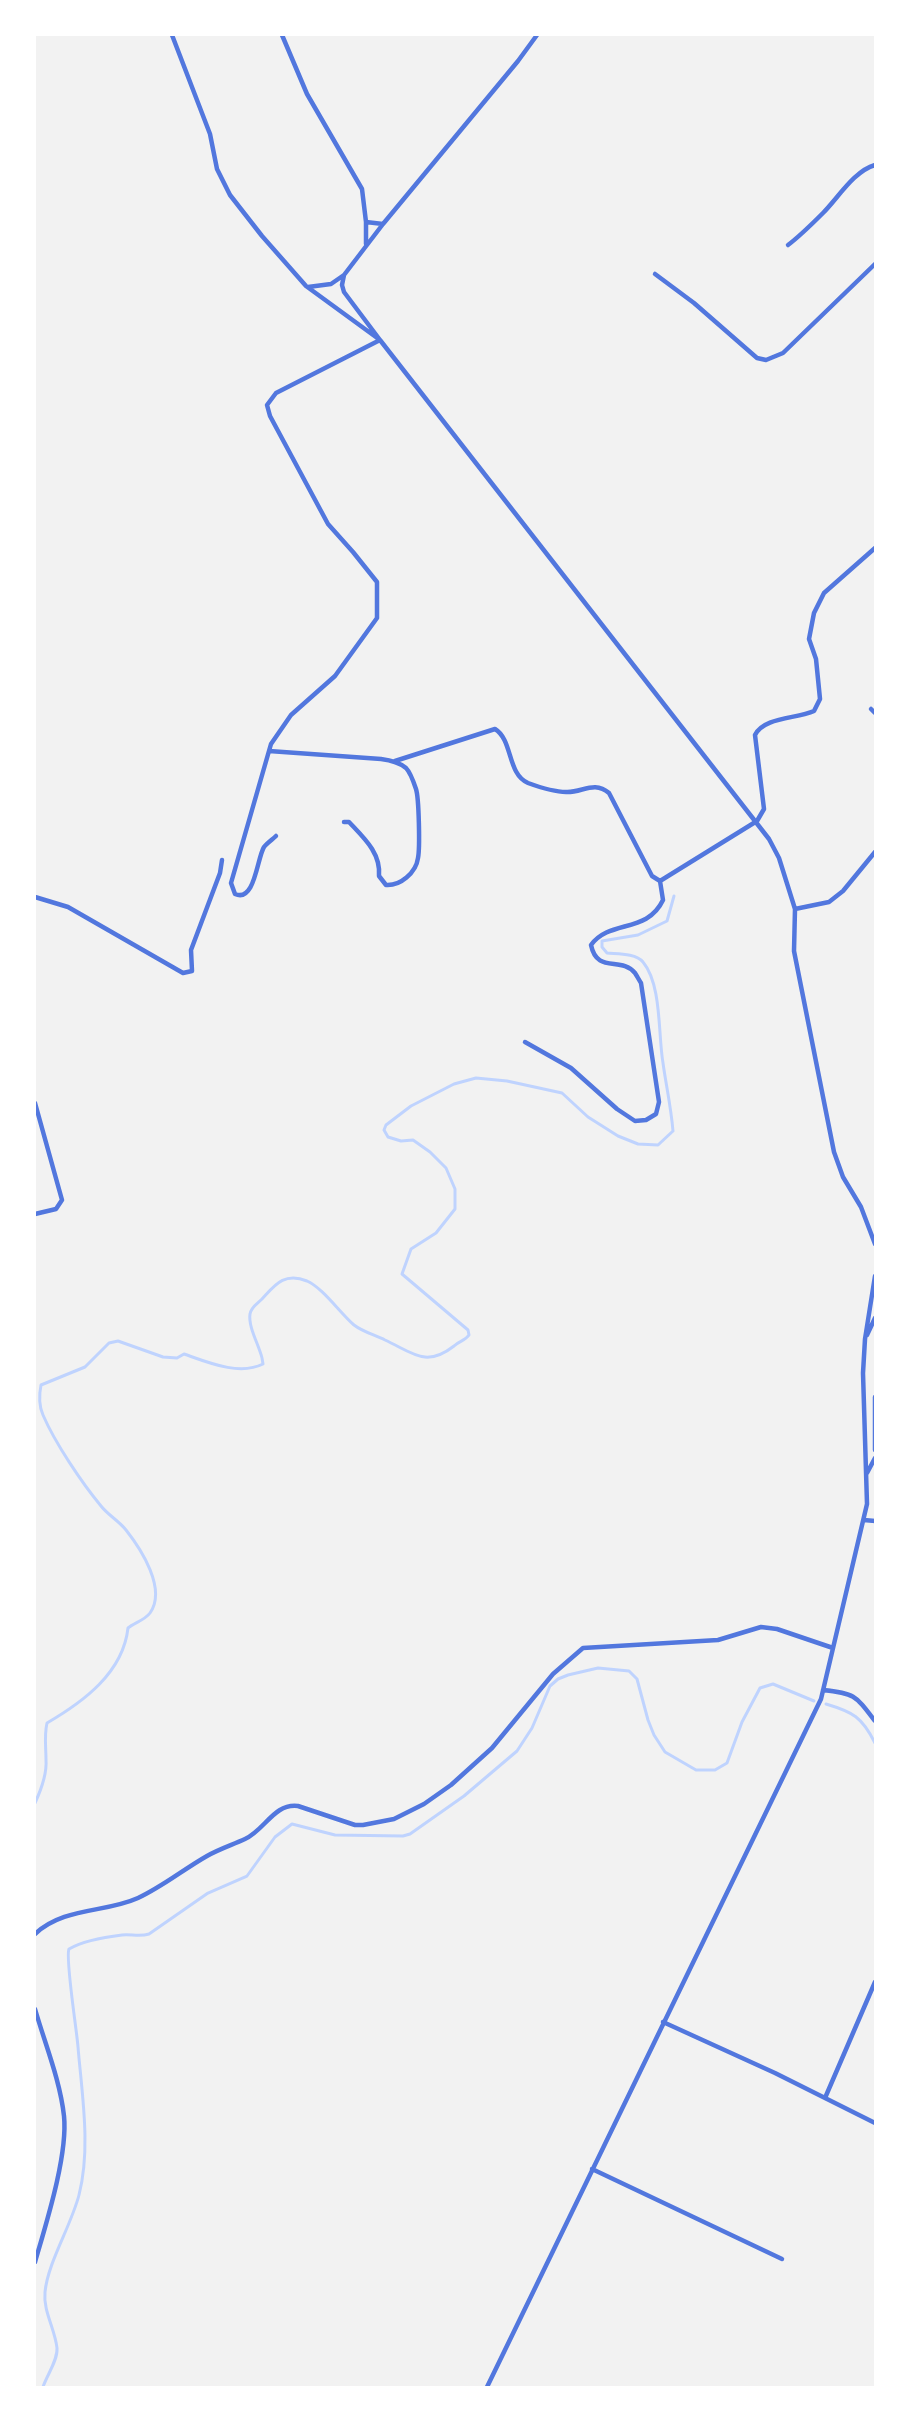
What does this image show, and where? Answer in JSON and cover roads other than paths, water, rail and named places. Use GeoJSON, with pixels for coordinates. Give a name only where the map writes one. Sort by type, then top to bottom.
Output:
{"type":"FeatureCollection","features":[{"type":"Feature","properties":{"kind":"street"},"geometry":{"type":"LineString","coordinates":[[172,35],[210,134],[217,169],[230,195],[306,286],[380,340]]}},
{"type":"Feature","properties":{"kind":"street"},"geometry":{"type":"LineString","coordinates":[[282,35],[307,94],[362,189],[366,222],[366,245]]}},
{"type":"Feature","properties":{"kind":"street"},"geometry":{"type":"LineString","coordinates":[[306,286],[323,287],[344,275],[383,224],[518,61],[536,35]]}},
{"type":"Feature","properties":{"kind":"street"},"geometry":{"type":"LineString","coordinates":[[788,245],[822,214],[855,179],[869,167],[875,165]]}},
{"type":"Feature","properties":{"kind":"street"},"geometry":{"type":"LineString","coordinates":[[366,222],[383,224]]}},
{"type":"Feature","properties":{"kind":"street"},"geometry":{"type":"LineString","coordinates":[[655,274],[694,303],[757,358],[766,360],[783,353],[875,264]]}},
{"type":"Feature","properties":{"kind":"street"},"geometry":{"type":"LineString","coordinates":[[344,275],[342,285],[344,292],[757,821],[779,858],[795,908],[794,951],[834,1152],[843,1177],[862,1207],[875,1244]]}},
{"type":"Feature","properties":{"kind":"street"},"geometry":{"type":"LineString","coordinates":[[276,836],[265,846],[251,888],[239,896],[235,894],[231,883],[271,744],[291,715],[340,669],[377,618],[378,599],[376,582],[354,552],[336,536],[328,524],[270,416],[267,405],[276,393],[380,340]]}},
{"type":"Feature","properties":{"kind":"street"},"geometry":{"type":"LineString","coordinates":[[660,881],[757,821],[764,809],[755,735],[758,728],[766,724],[814,711],[820,700],[816,659],[809,639],[814,612],[824,593],[875,548]]}},
{"type":"Feature","properties":{"kind":"street"},"geometry":{"type":"LineString","coordinates":[[871,709],[875,714]]}},
{"type":"Feature","properties":{"kind":"street"},"geometry":{"type":"LineString","coordinates":[[394,762],[495,729],[502,733],[516,771],[526,782],[567,792],[590,787],[603,787],[609,793],[652,876],[660,881],[663,900],[652,917],[598,936],[591,944],[594,955],[600,961],[634,971],[641,984],[659,1102],[656,1114],[646,1120],[635,1120],[617,1109],[571,1068],[524,1042]]}},
{"type":"Feature","properties":{"kind":"street"},"geometry":{"type":"LineString","coordinates":[[269,751],[394,762],[406,768],[416,789],[418,859],[412,871],[402,881],[394,885],[386,885],[379,876],[380,867],[375,852],[349,822],[344,822]]}},
{"type":"Feature","properties":{"kind":"street"},"geometry":{"type":"LineString","coordinates":[[795,908],[829,902],[842,892],[875,852]]}},
{"type":"Feature","properties":{"kind":"street"},"geometry":{"type":"LineString","coordinates":[[35,896],[68,907],[183,973],[192,971],[191,950],[220,873],[222,860]]}},
{"type":"Feature","properties":{"kind":"street"},"geometry":{"type":"LineString","coordinates":[[35,1103],[62,1200],[56,1209],[35,1214]]}},
{"type":"Feature","properties":{"kind":"street"},"geometry":{"type":"LineString","coordinates":[[487,2387],[821,1699],[867,1504],[863,1400],[865,1339],[875,1276]]}},
{"type":"Feature","properties":{"kind":"street"},"geometry":{"type":"LineString","coordinates":[[865,1339],[875,1318]]}},
{"type":"Feature","properties":{"kind":"street"},"geometry":{"type":"LineString","coordinates":[[875,1397],[875,1450]]}},
{"type":"Feature","properties":{"kind":"street"},"geometry":{"type":"LineString","coordinates":[[867,1473],[875,1458]]}},
{"type":"Feature","properties":{"kind":"street"},"geometry":{"type":"LineString","coordinates":[[864,1520],[875,1521]]}},
{"type":"Feature","properties":{"kind":"street"},"geometry":{"type":"LineString","coordinates":[[35,1934],[72,1914],[138,1898],[208,1855],[247,1838],[276,1812],[288,1806],[298,1806],[355,1825],[382,1822],[406,1814],[424,1804],[473,1767],[506,1734],[553,1674],[583,1648],[718,1640],[761,1627],[777,1629],[833,1648]]}},
{"type":"Feature","properties":{"kind":"street"},"geometry":{"type":"LineString","coordinates":[[823,1690],[847,1692],[854,1696],[875,1721]]}},
{"type":"Feature","properties":{"kind":"street"},"geometry":{"type":"LineString","coordinates":[[825,2098],[875,1982]]}},
{"type":"Feature","properties":{"kind":"street"},"geometry":{"type":"LineString","coordinates":[[35,2009],[61,2102],[65,2141],[48,2218],[35,2262]]}},
{"type":"Feature","properties":{"kind":"street"},"geometry":{"type":"LineString","coordinates":[[663,2022],[875,2122]]}},
{"type":"Feature","properties":{"kind":"street"},"geometry":{"type":"LineString","coordinates":[[592,2169],[782,2259]]}},
{"type":"Feature","properties":{"kind":"waterway"},"geometry":{"type":"LineString","coordinates":[[35,1803],[46,1771],[45,1737],[47,1723],[87,1696],[110,1672],[125,1644],[128,1628],[150,1613],[156,1593],[154,1581],[145,1558],[132,1538],[94,1497],[54,1438],[41,1408],[41,1385],[85,1367],[109,1343],[118,1341],[163,1357],[177,1358],[184,1354],[213,1364],[244,1369],[263,1364],[251,1325],[251,1312],[254,1306],[276,1285],[281,1281],[292,1278],[313,1284],[354,1325],[365,1332],[419,1356],[427,1357],[444,1353],[466,1339],[469,1335],[468,1330],[402,1274],[411,1249],[436,1233],[455,1209],[455,1189],[446,1168],[430,1152],[413,1140],[401,1141],[388,1137],[384,1130],[386,1125],[411,1106],[454,1084],[476,1078],[507,1081],[562,1093],[588,1117],[618,1136],[638,1144],[658,1145],[673,1131],[653,984],[649,972],[640,959],[626,954],[607,953],[602,947],[602,941],[638,935],[667,921],[674,896]]}},
{"type":"Feature","properties":{"kind":"waterway"},"geometry":{"type":"LineString","coordinates":[[43,2387],[57,2353],[56,2341],[45,2299],[47,2280],[75,2207],[83,2177],[85,2140],[83,2103],[70,1980],[69,1949],[101,1938],[149,1934],[208,1893],[247,1876],[275,1837],[292,1824],[335,1835],[403,1836],[410,1834],[464,1796],[517,1751],[532,1728],[550,1686],[558,1679],[568,1675],[598,1668],[629,1671],[637,1679],[648,1720],[654,1735],[665,1752],[696,1770],[715,1770],[727,1763],[742,1722],[760,1688],[773,1684],[814,1701]]}},
{"type":"Feature","properties":{"kind":"waterway"},"geometry":{"type":"LineString","coordinates":[[826,1704],[856,1717],[866,1727],[875,1743]]}}]}
